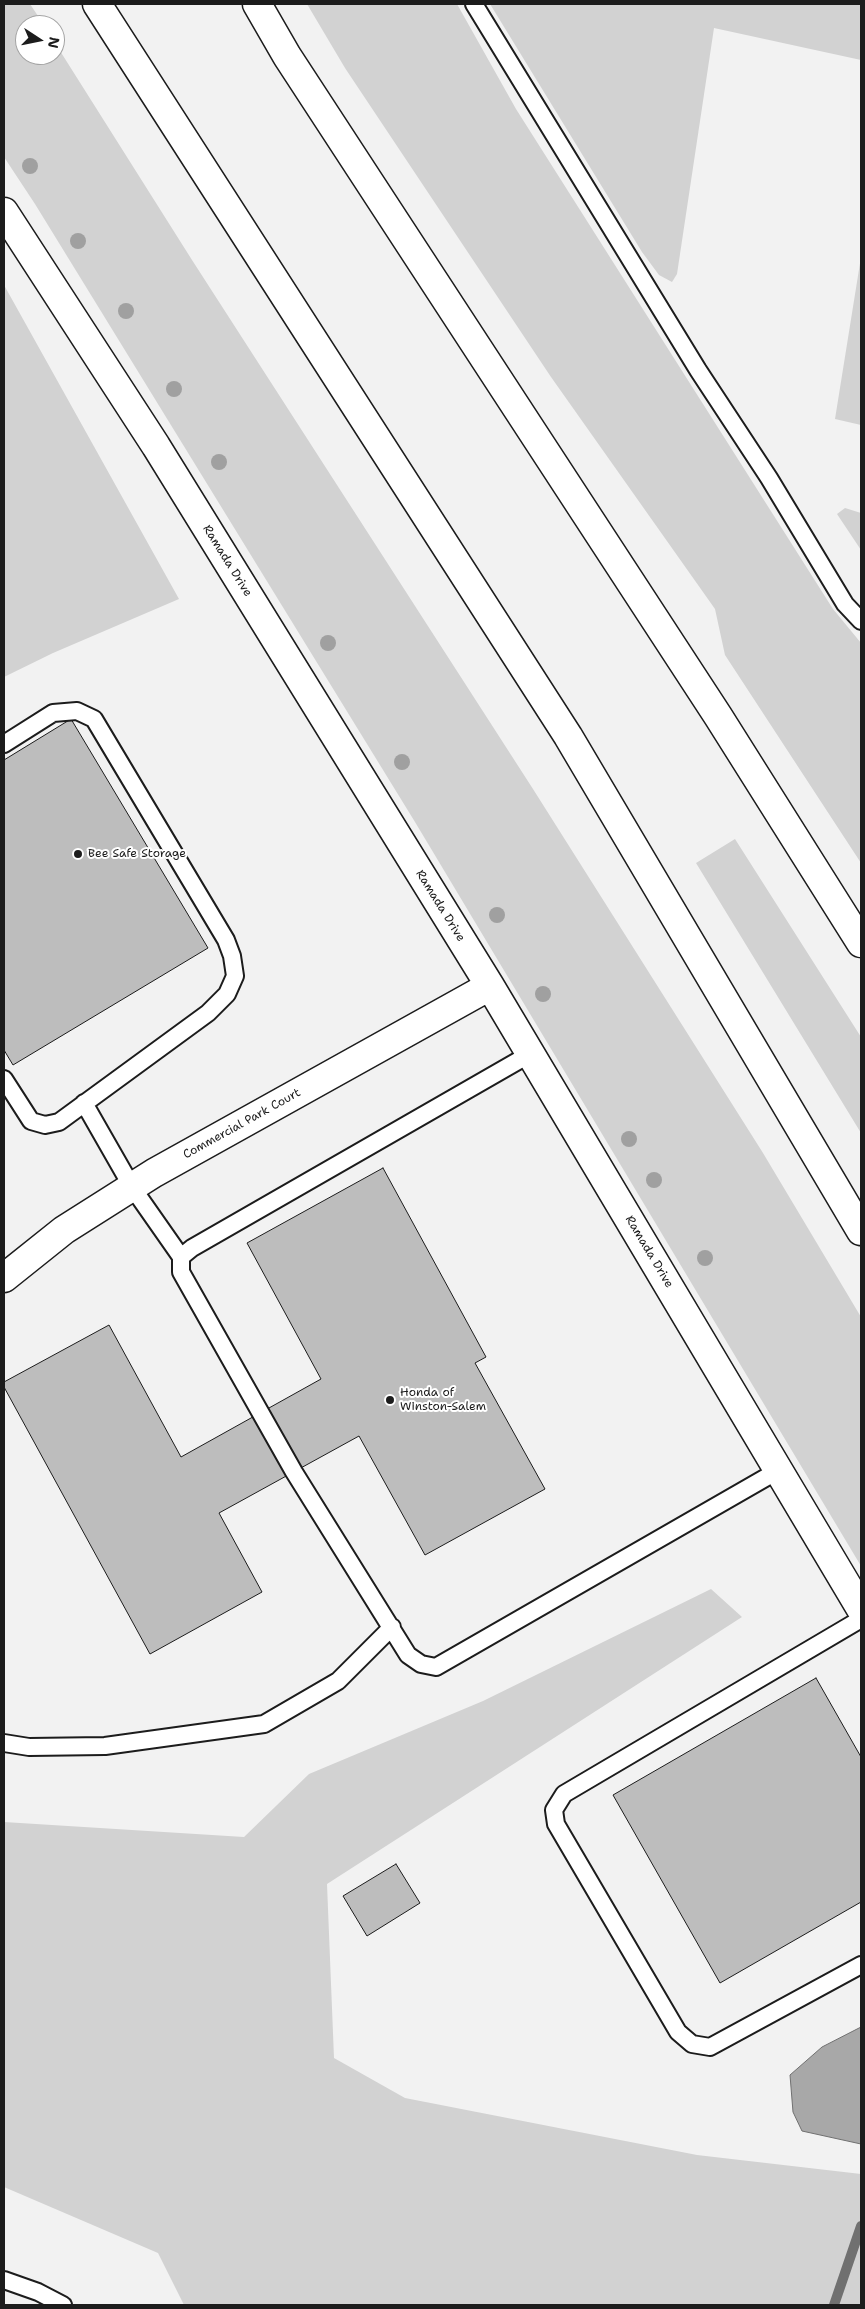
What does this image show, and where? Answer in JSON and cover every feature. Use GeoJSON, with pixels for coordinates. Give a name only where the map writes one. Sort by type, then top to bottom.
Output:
{"type":"FeatureCollection","features":[{"type":"Feature","properties":{"kind":"main road"},"geometry":{"type":"LineString","coordinates":[[97,4],[568,736],[861,1231]]}},
{"type":"Feature","properties":{"kind":"main road"},"geometry":{"type":"LineString","coordinates":[[257,4],[287,56],[712,708],[861,943]]}},
{"type":"Feature","properties":{"kind":"main road","name":"Ramada Drive"},"geometry":{"type":"LineString","coordinates":[[4,212],[156,446],[490,986],[861,1609]]}},
{"type":"Feature","properties":{"kind":"main road","name":"Commercial Park Court"},"geometry":{"type":"LineString","coordinates":[[4,1278],[64,1230],[132,1187],[490,986]]}},
{"type":"Feature","properties":{"kind":"lane"},"geometry":{"type":"LineString","coordinates":[[474,4],[698,370],[769,478],[845,604],[861,621]]}},
{"type":"Feature","properties":{"kind":"lane"},"geometry":{"type":"LineString","coordinates":[[4,744],[53,713],[77,710],[94,719],[226,940],[232,956],[235,976],[227,994],[208,1013],[59,1122],[46,1125],[31,1121],[4,1079]]}},
{"type":"Feature","properties":{"kind":"lane"},"geometry":{"type":"LineString","coordinates":[[530,1054],[186,1253],[181,1272],[294,1472],[408,1655],[421,1664],[436,1667],[779,1470]]}},
{"type":"Feature","properties":{"kind":"lane"},"geometry":{"type":"LineString","coordinates":[[84,1103],[132,1187],[186,1253]]}},
{"type":"Feature","properties":{"kind":"lane"},"geometry":{"type":"LineString","coordinates":[[861,1619],[564,1794],[554,1810],[556,1824],[678,2032],[692,2044],[710,2047],[861,1965]]}},
{"type":"Feature","properties":{"kind":"lane"},"geometry":{"type":"LineString","coordinates":[[4,1743],[29,1747],[104,1746],[264,1724],[338,1681],[392,1627]]}},
{"type":"Feature","properties":{"kind":"lane"},"geometry":{"type":"LineString","coordinates":[[4,2280],[38,2292],[64,2305]]}},
{"type":"Feature","properties":{"kind":"shaded area"},"geometry":{"type":"Polygon","coordinates":[[[4,4],[30,4],[37,15],[15,15],[15,65],[65,65],[65,59],[192,260],[533,789],[763,1153],[861,1317],[861,1566],[415,822],[35,204],[4,157],[4,4]]]}},
{"type":"Feature","properties":{"kind":"shaded area"},"geometry":{"type":"Polygon","coordinates":[[[307,4],[457,4],[516,109],[833,609],[861,643],[861,863],[725,655],[715,609],[551,377],[345,68],[307,4]]]}},
{"type":"Feature","properties":{"kind":"shaded area"},"geometry":{"type":"Polygon","coordinates":[[[490,4],[861,4],[861,60],[714,28],[677,274],[672,282],[659,275],[642,252],[490,4]]]}},
{"type":"Feature","properties":{"kind":"shaded area"},"geometry":{"type":"Polygon","coordinates":[[[861,257],[861,425],[835,419],[861,257]]]}},
{"type":"Feature","properties":{"kind":"shaded area"},"geometry":{"type":"Polygon","coordinates":[[[4,285],[179,599],[53,653],[4,677],[4,285]]]}},
{"type":"Feature","properties":{"kind":"shaded area"},"geometry":{"type":"Polygon","coordinates":[[[845,508],[861,513],[861,550],[837,514],[845,508]]]}},
{"type":"Feature","properties":{"kind":"shaded area"},"geometry":{"type":"Polygon","coordinates":[[[735,839],[861,1037],[861,1133],[696,863],[735,839]]]}},
{"type":"Feature","properties":{"kind":"shaded area"},"geometry":{"type":"Polygon","coordinates":[[[711,1589],[742,1617],[327,1884],[334,2058],[405,2098],[697,2155],[861,2174],[861,2305],[184,2305],[158,2253],[4,2187],[4,1822],[244,1837],[309,1774],[483,1701],[711,1589]]]}},
{"type":"Feature","properties":{"kind":"shaded area"},"geometry":{"type":"Polygon","coordinates":[[[861,2027],[861,2144],[802,2131],[793,2112],[790,2075],[822,2047],[861,2027]]]}},
{"type":"Feature","properties":{"kind":"building","name":"Bee Safe Storage"},"geometry":{"type":"Polygon","coordinates":[[[71,719],[208,948],[13,1065],[4,1050],[4,760],[71,719]]]}},
{"type":"Feature","properties":{"kind":"building","name":"Honda of Winston-Salem"},"geometry":{"type":"Polygon","coordinates":[[[383,1168],[486,1357],[475,1363],[545,1489],[425,1555],[359,1436],[219,1513],[262,1592],[150,1654],[4,1387],[4,1382],[109,1325],[181,1457],[321,1379],[247,1243],[383,1168]]]}},
{"type":"Feature","properties":{"kind":"building"},"geometry":{"type":"Polygon","coordinates":[[[816,1678],[861,1757],[861,1902],[720,1983],[613,1795],[816,1678]]]}},
{"type":"Feature","properties":{"kind":"building"},"geometry":{"type":"Polygon","coordinates":[[[396,1864],[420,1903],[367,1936],[343,1896],[396,1864]]]}},
{"type":"Feature","properties":{"kind":"waterway"},"geometry":{"type":"LineString","coordinates":[[834,2305],[861,2226]]}},
{"type":"Feature","properties":{"kind":"place","name":"Bee Safe Storage"},"geometry":{"type":"Point","coordinates":[78,854]}},
{"type":"Feature","properties":{"kind":"place","name":"Honda of Winston-Salem"},"geometry":{"type":"Point","coordinates":[390,1400]}}]}
